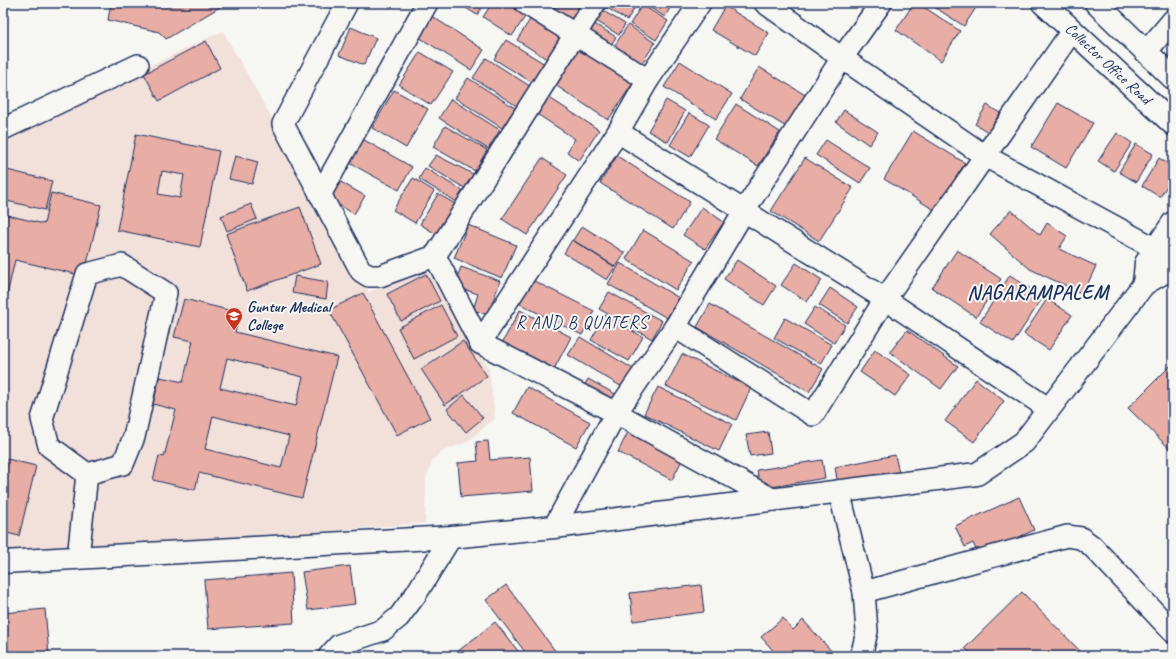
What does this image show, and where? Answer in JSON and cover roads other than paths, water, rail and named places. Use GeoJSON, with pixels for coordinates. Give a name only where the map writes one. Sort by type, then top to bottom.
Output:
{"type":"FeatureCollection","features":[{"type":"Feature","properties":{"kind":"street"},"geometry":{"type":"LineString","coordinates":[[347,3],[283,124],[361,271],[369,276],[380,276],[435,256],[595,3]]}},
{"type":"Feature","properties":{"kind":"street"},"geometry":{"type":"LineString","coordinates":[[320,195],[427,3]]}},
{"type":"Feature","properties":{"kind":"street"},"geometry":{"type":"LineString","coordinates":[[525,3],[648,80]]}},
{"type":"Feature","properties":{"kind":"street"},"geometry":{"type":"LineString","coordinates":[[480,343],[618,132],[648,80],[700,3]]}},
{"type":"Feature","properties":{"kind":"street"},"geometry":{"type":"LineString","coordinates":[[765,3],[985,156],[1164,254]]}},
{"type":"Feature","properties":{"kind":"street"},"geometry":{"type":"LineString","coordinates":[[554,527],[616,413],[675,327],[744,211],[842,58],[882,3]]}},
{"type":"Feature","properties":{"kind":"street","name":"Collector Office Road"},"geometry":{"type":"LineString","coordinates":[[1043,3],[1173,124]]}},
{"type":"Feature","properties":{"kind":"street","name":"Collector Office Road"},"geometry":{"type":"LineString","coordinates":[[1096,3],[1173,78]]}},
{"type":"Feature","properties":{"kind":"street"},"geometry":{"type":"LineString","coordinates":[[1146,52],[1173,20]]}},
{"type":"Feature","properties":{"kind":"street"},"geometry":{"type":"LineString","coordinates":[[675,327],[812,415],[885,299],[1072,31]]}},
{"type":"Feature","properties":{"kind":"street"},"geometry":{"type":"LineString","coordinates":[[3,129],[138,65]]}},
{"type":"Feature","properties":{"kind":"street"},"geometry":{"type":"LineString","coordinates":[[618,132],[885,299],[1049,409]]}},
{"type":"Feature","properties":{"kind":"street"},"geometry":{"type":"LineString","coordinates":[[3,562],[451,537],[554,527],[977,474],[1024,442],[1144,284],[1163,273],[1164,254],[1173,223]]}},
{"type":"Feature","properties":{"kind":"street"},"geometry":{"type":"LineString","coordinates":[[435,256],[480,343],[616,413],[774,500]]}},
{"type":"Feature","properties":{"kind":"street"},"geometry":{"type":"LineString","coordinates":[[122,265],[166,293],[134,437],[123,464],[87,474],[49,446],[42,419],[87,274],[122,265]]}},
{"type":"Feature","properties":{"kind":"street"},"geometry":{"type":"LineString","coordinates":[[78,558],[87,474]]}},
{"type":"Feature","properties":{"kind":"street"},"geometry":{"type":"LineString","coordinates":[[839,491],[864,592],[867,631],[860,656]]}},
{"type":"Feature","properties":{"kind":"street"},"geometry":{"type":"LineString","coordinates":[[864,592],[1067,536],[1081,538],[1092,546],[1173,632]]}},
{"type":"Feature","properties":{"kind":"street"},"geometry":{"type":"LineString","coordinates":[[329,656],[340,645],[383,630],[399,617],[416,594],[451,537]]}},
{"type":"Feature","properties":{"kind":"place","name":"Guntur Medical College"},"geometry":{"type":"Point","coordinates":[234,331]}},
{"type":"Feature","properties":{"kind":"district","name":"NAGARAMPALEM"},"geometry":{"type":"Point","coordinates":[1038,292]}},
{"type":"Feature","properties":{"kind":"district","name":"R AND B QUATERS"},"geometry":{"type":"Point","coordinates":[582,322]}}]}
